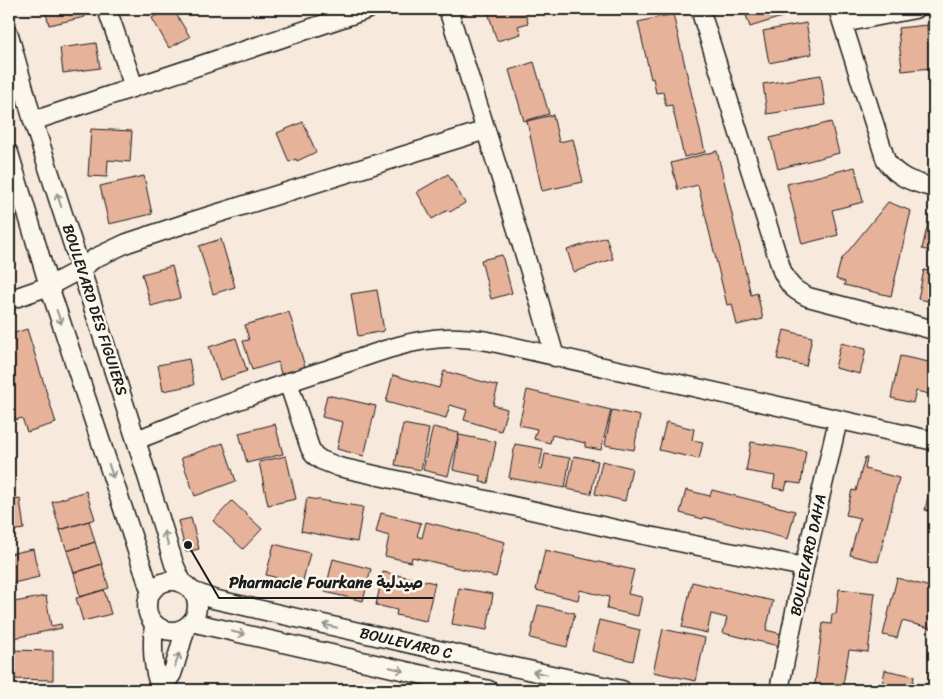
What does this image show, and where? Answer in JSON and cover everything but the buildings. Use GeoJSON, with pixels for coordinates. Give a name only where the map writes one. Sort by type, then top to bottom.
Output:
{"type":"FeatureCollection","features":[{"type":"Feature","properties":{"kind":"street"},"geometry":{"type":"LineString","coordinates":[[107,9],[134,87]]}},
{"type":"Feature","properties":{"kind":"street"},"geometry":{"type":"LineString","coordinates":[[34,121],[370,9]]}},
{"type":"Feature","properties":{"kind":"street"},"geometry":{"type":"LineString","coordinates":[[448,9],[555,357]]}},
{"type":"Feature","properties":{"kind":"street"},"geometry":{"type":"LineString","coordinates":[[700,9],[782,271],[789,284],[797,292],[808,297],[934,330]]}},
{"type":"Feature","properties":{"kind":"street"},"geometry":{"type":"LineString","coordinates":[[915,9],[840,16],[886,161],[897,174],[908,180],[934,188]]}},
{"type":"Feature","properties":{"kind":"street","name":"BOULEVARD DES FIGUIERS"},"geometry":{"type":"LineString","coordinates":[[9,35],[34,121],[174,564],[187,588]]}},
{"type":"Feature","properties":{"kind":"street"},"geometry":{"type":"LineString","coordinates":[[9,300],[49,286],[82,269],[96,258],[127,243],[486,130]]}},
{"type":"Feature","properties":{"kind":"street"},"geometry":{"type":"LineString","coordinates":[[9,154],[49,286],[151,593]]}},
{"type":"Feature","properties":{"kind":"street"},"geometry":{"type":"LineString","coordinates":[[136,440],[288,382],[397,347],[426,340],[467,338],[488,341],[934,441]]}},
{"type":"Feature","properties":{"kind":"street"},"geometry":{"type":"LineString","coordinates":[[288,382],[310,448],[314,455],[328,464],[624,531],[804,567]]}},
{"type":"Feature","properties":{"kind":"street","name":"BOULEVARD DAHA"},"geometry":{"type":"LineString","coordinates":[[779,690],[804,567],[838,420]]}},
{"type":"Feature","properties":{"kind":"street"},"geometry":{"type":"LineString","coordinates":[[161,690],[172,674],[188,624],[195,615],[197,607],[196,599],[187,588],[174,581],[165,582],[157,586],[148,600],[150,617],[154,623],[169,631],[178,630],[188,624]]}},
{"type":"Feature","properties":{"kind":"street","name":"BOULEVARD C"},"geometry":{"type":"LineString","coordinates":[[187,588],[213,599],[622,690]]}},
{"type":"Feature","properties":{"kind":"street"},"geometry":{"type":"LineString","coordinates":[[154,623],[154,665],[161,690]]}},
{"type":"Feature","properties":{"kind":"street","name":"BOULEVARD C"},"geometry":{"type":"LineString","coordinates":[[188,624],[489,690]]}},
{"type":"Feature","properties":{"kind":"place","name":"Pharmacie Fourkane صيدلية"},"geometry":{"type":"Point","coordinates":[188,545]}}]}
